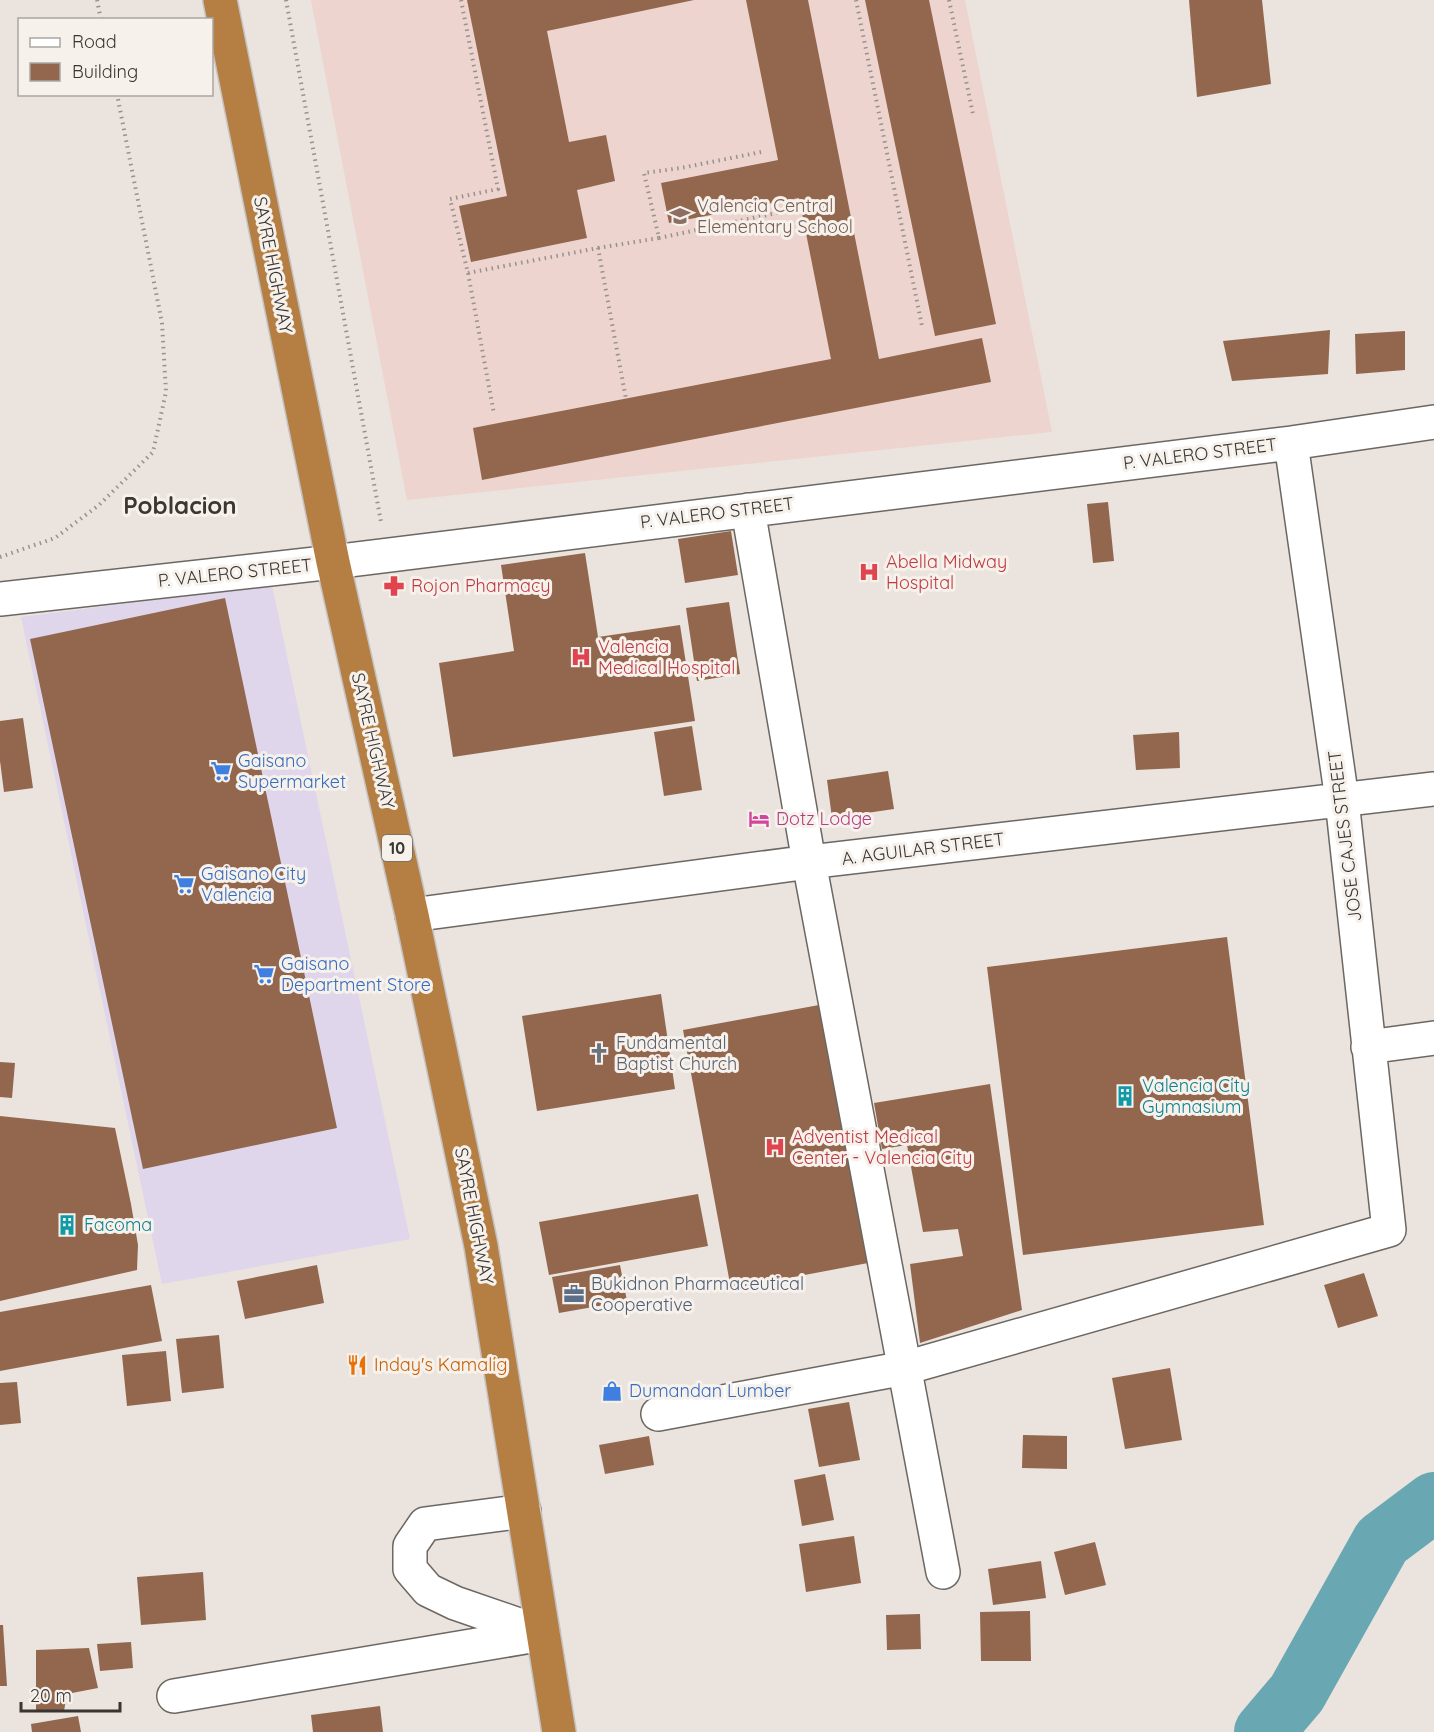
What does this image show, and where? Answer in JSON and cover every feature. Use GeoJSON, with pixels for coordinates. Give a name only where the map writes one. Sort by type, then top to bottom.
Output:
{"type":"FeatureCollection","features":[{"type":"Feature","properties":{"kind":"highway","name":"SAYRE HIGHWAY"},"geometry":{"type":"LineString","coordinates":[[220,0],[333,562],[412,915],[481,1246],[556,1716]]}},
{"type":"Feature","properties":{"kind":"street","name":"P. VALERO STREET"},"geometry":{"type":"LineString","coordinates":[[0,599],[333,562],[1291,443],[1434,422]]}},
{"type":"Feature","properties":{"kind":"street","name":"JOSE CAJES STREET"},"geometry":{"type":"LineString","coordinates":[[906,1368],[1389,1230],[1342,800],[1291,443]]}},
{"type":"Feature","properties":{"kind":"street"},"geometry":{"type":"LineString","coordinates":[[748,510],[809,862],[943,1572]]}},
{"type":"Feature","properties":{"kind":"street","name":"A. AGUILAR STREET"},"geometry":{"type":"LineString","coordinates":[[412,915],[809,862],[1434,789]]}},
{"type":"Feature","properties":{"kind":"street"},"geometry":{"type":"LineString","coordinates":[[1368,1047],[1434,1038]]}},
{"type":"Feature","properties":{"kind":"street"},"geometry":{"type":"LineString","coordinates":[[658,1414],[906,1368]]}},
{"type":"Feature","properties":{"kind":"street"},"geometry":{"type":"LineString","coordinates":[[524,1511],[425,1524],[410,1546],[410,1569],[428,1590],[455,1603],[543,1634]]}},
{"type":"Feature","properties":{"kind":"street"},"geometry":{"type":"LineString","coordinates":[[174,1696],[543,1634]]}},
{"type":"Feature","properties":{"kind":"path"},"geometry":{"type":"LineString","coordinates":[[97,0],[101,18]]}},
{"type":"Feature","properties":{"kind":"path"},"geometry":{"type":"LineString","coordinates":[[286,0],[387,554]]}},
{"type":"Feature","properties":{"kind":"path"},"geometry":{"type":"LineString","coordinates":[[461,0],[498,189],[450,199],[468,273],[494,414]]}},
{"type":"Feature","properties":{"kind":"path"},"geometry":{"type":"LineString","coordinates":[[856,0],[922,326]]}},
{"type":"Feature","properties":{"kind":"path"},"geometry":{"type":"LineString","coordinates":[[949,0],[973,114]]}},
{"type":"Feature","properties":{"kind":"path"},"geometry":{"type":"LineString","coordinates":[[0,557],[55,538],[99,505],[153,452],[166,392],[162,323],[117,96]]}},
{"type":"Feature","properties":{"kind":"path"},"geometry":{"type":"LineString","coordinates":[[659,238],[644,173],[761,152]]}},
{"type":"Feature","properties":{"kind":"path"},"geometry":{"type":"LineString","coordinates":[[468,273],[659,238],[786,211]]}},
{"type":"Feature","properties":{"kind":"path"},"geometry":{"type":"LineString","coordinates":[[598,248],[626,399]]}},
{"type":"Feature","properties":{"kind":"shaded area","name":"Valencia Central Elementary School"},"geometry":{"type":"Polygon","coordinates":[[[311,0],[965,0],[1052,432],[407,500],[311,0]]]}},
{"type":"Feature","properties":{"kind":"shaded area","name":"Gaisano City Valencia"},"geometry":{"type":"Polygon","coordinates":[[[272,585],[410,1239],[162,1284],[21,617],[272,585]]]}},
{"type":"Feature","properties":{"kind":"building"},"geometry":{"type":"Polygon","coordinates":[[[467,0],[694,0],[547,31],[569,142],[606,135],[615,181],[577,190],[587,238],[471,262],[459,206],[507,196],[467,0]]]}},
{"type":"Feature","properties":{"kind":"building"},"geometry":{"type":"Polygon","coordinates":[[[746,0],[808,0],[879,359],[982,338],[991,382],[482,480],[473,428],[831,359],[799,198],[669,223],[661,183],[778,160],[746,0]]]}},
{"type":"Feature","properties":{"kind":"building"},"geometry":{"type":"Polygon","coordinates":[[[865,0],[929,0],[996,324],[935,336],[865,0]]]}},
{"type":"Feature","properties":{"kind":"building"},"geometry":{"type":"Polygon","coordinates":[[[1189,0],[1262,0],[1271,84],[1197,97],[1189,0]]]}},
{"type":"Feature","properties":{"kind":"building"},"geometry":{"type":"Polygon","coordinates":[[[1330,330],[1328,374],[1232,381],[1223,341],[1330,330]]]}},
{"type":"Feature","properties":{"kind":"building"},"geometry":{"type":"Polygon","coordinates":[[[1405,331],[1405,370],[1356,374],[1355,334],[1405,331]]]}},
{"type":"Feature","properties":{"kind":"building"},"geometry":{"type":"Polygon","coordinates":[[[1108,502],[1114,561],[1093,563],[1087,504],[1108,502]]]}},
{"type":"Feature","properties":{"kind":"building"},"geometry":{"type":"Polygon","coordinates":[[[731,531],[738,575],[685,583],[678,539],[731,531]]]}},
{"type":"Feature","properties":{"kind":"building","name":"Valencia Medical Hospital"},"geometry":{"type":"Polygon","coordinates":[[[585,553],[598,637],[680,625],[695,721],[453,757],[439,663],[514,651],[501,565],[585,553]]]}},
{"type":"Feature","properties":{"kind":"building","name":"Gaisano City Valencia"},"geometry":{"type":"Polygon","coordinates":[[[225,598],[337,1128],[143,1169],[30,639],[225,598]]]}},
{"type":"Feature","properties":{"kind":"building"},"geometry":{"type":"Polygon","coordinates":[[[729,602],[740,674],[697,681],[686,608],[729,602]]]}},
{"type":"Feature","properties":{"kind":"building"},"geometry":{"type":"Polygon","coordinates":[[[23,718],[33,788],[4,792],[0,761],[0,721],[23,718]]]}},
{"type":"Feature","properties":{"kind":"building"},"geometry":{"type":"Polygon","coordinates":[[[692,726],[702,790],[664,796],[654,732],[692,726]]]}},
{"type":"Feature","properties":{"kind":"building"},"geometry":{"type":"Polygon","coordinates":[[[1179,732],[1180,768],[1136,770],[1133,735],[1179,732]]]}},
{"type":"Feature","properties":{"kind":"building"},"geometry":{"type":"Polygon","coordinates":[[[888,771],[894,809],[832,818],[827,780],[888,771]]]}},
{"type":"Feature","properties":{"kind":"building","name":"Valencia City Gymnasium"},"geometry":{"type":"Polygon","coordinates":[[[1227,937],[1264,1225],[1023,1255],[987,967],[1227,937]]]}},
{"type":"Feature","properties":{"kind":"building","name":"Fundamental Baptist Church"},"geometry":{"type":"Polygon","coordinates":[[[661,994],[675,1089],[537,1111],[522,1016],[661,994]]]}},
{"type":"Feature","properties":{"kind":"building","name":"Adventist Medical Center - Valencia City"},"geometry":{"type":"Polygon","coordinates":[[[819,1005],[868,1263],[731,1289],[683,1030],[819,1005]]]}},
{"type":"Feature","properties":{"kind":"building"},"geometry":{"type":"Polygon","coordinates":[[[0,1062],[15,1063],[12,1098],[0,1097],[0,1062]]]}},
{"type":"Feature","properties":{"kind":"building"},"geometry":{"type":"Polygon","coordinates":[[[990,1084],[1022,1310],[920,1343],[910,1264],[963,1256],[958,1229],[923,1232],[907,1145],[882,1149],[874,1103],[990,1084]]]}},
{"type":"Feature","properties":{"kind":"building","name":"Facoma"},"geometry":{"type":"Polygon","coordinates":[[[0,1116],[115,1128],[138,1245],[137,1270],[0,1301],[0,1116]]]}},
{"type":"Feature","properties":{"kind":"building"},"geometry":{"type":"Polygon","coordinates":[[[698,1194],[708,1246],[549,1275],[539,1222],[698,1194]]]}},
{"type":"Feature","properties":{"kind":"building"},"geometry":{"type":"Polygon","coordinates":[[[317,1265],[324,1303],[245,1319],[237,1281],[317,1265]]]}},
{"type":"Feature","properties":{"kind":"building"},"geometry":{"type":"Polygon","coordinates":[[[620,1265],[627,1301],[559,1313],[552,1277],[620,1265]]]}},
{"type":"Feature","properties":{"kind":"building"},"geometry":{"type":"Polygon","coordinates":[[[1364,1273],[1378,1316],[1338,1328],[1324,1285],[1364,1273]]]}},
{"type":"Feature","properties":{"kind":"building"},"geometry":{"type":"Polygon","coordinates":[[[151,1285],[162,1341],[0,1371],[0,1312],[151,1285]]]}},
{"type":"Feature","properties":{"kind":"building"},"geometry":{"type":"Polygon","coordinates":[[[219,1335],[224,1388],[182,1393],[176,1339],[219,1335]]]}},
{"type":"Feature","properties":{"kind":"building"},"geometry":{"type":"Polygon","coordinates":[[[166,1351],[171,1401],[127,1406],[122,1355],[166,1351]]]}},
{"type":"Feature","properties":{"kind":"building"},"geometry":{"type":"Polygon","coordinates":[[[1170,1368],[1182,1440],[1125,1449],[1112,1378],[1170,1368]]]}},
{"type":"Feature","properties":{"kind":"building"},"geometry":{"type":"Polygon","coordinates":[[[17,1382],[21,1423],[0,1425],[0,1383],[17,1382]]]}},
{"type":"Feature","properties":{"kind":"building"},"geometry":{"type":"Polygon","coordinates":[[[849,1402],[860,1460],[819,1467],[808,1409],[849,1402]]]}},
{"type":"Feature","properties":{"kind":"building"},"geometry":{"type":"Polygon","coordinates":[[[1023,1435],[1067,1436],[1067,1469],[1022,1468],[1023,1435]]]}},
{"type":"Feature","properties":{"kind":"building"},"geometry":{"type":"Polygon","coordinates":[[[649,1436],[654,1465],[605,1474],[599,1445],[649,1436]]]}},
{"type":"Feature","properties":{"kind":"building"},"geometry":{"type":"Polygon","coordinates":[[[825,1474],[834,1520],[802,1526],[794,1480],[825,1474]]]}},
{"type":"Feature","properties":{"kind":"building"},"geometry":{"type":"Polygon","coordinates":[[[854,1536],[861,1583],[806,1592],[799,1544],[854,1536]]]}},
{"type":"Feature","properties":{"kind":"building"},"geometry":{"type":"Polygon","coordinates":[[[1095,1542],[1106,1585],[1065,1595],[1054,1552],[1095,1542]]]}},
{"type":"Feature","properties":{"kind":"building"},"geometry":{"type":"Polygon","coordinates":[[[1041,1561],[1046,1598],[993,1605],[988,1569],[1041,1561]]]}},
{"type":"Feature","properties":{"kind":"building"},"geometry":{"type":"Polygon","coordinates":[[[203,1572],[206,1620],[141,1625],[137,1577],[203,1572]]]}},
{"type":"Feature","properties":{"kind":"building"},"geometry":{"type":"Polygon","coordinates":[[[1030,1611],[1031,1661],[981,1661],[980,1612],[1030,1611]]]}},
{"type":"Feature","properties":{"kind":"building"},"geometry":{"type":"Polygon","coordinates":[[[920,1614],[921,1649],[887,1650],[886,1615],[920,1614]]]}},
{"type":"Feature","properties":{"kind":"building"},"geometry":{"type":"Polygon","coordinates":[[[0,1625],[3,1625],[7,1686],[0,1686],[0,1625]]]}},
{"type":"Feature","properties":{"kind":"building"},"geometry":{"type":"Polygon","coordinates":[[[131,1642],[133,1668],[100,1671],[97,1644],[131,1642]]]}},
{"type":"Feature","properties":{"kind":"building"},"geometry":{"type":"Polygon","coordinates":[[[89,1648],[98,1688],[67,1694],[64,1711],[36,1712],[36,1650],[89,1648]]]}},
{"type":"Feature","properties":{"kind":"building"},"geometry":{"type":"Polygon","coordinates":[[[380,1706],[383,1732],[313,1732],[311,1715],[380,1706]]]}},
{"type":"Feature","properties":{"kind":"building"},"geometry":{"type":"Polygon","coordinates":[[[78,1716],[81,1732],[32,1732],[31,1724],[78,1716]]]}},
{"type":"Feature","properties":{"kind":"waterway"},"geometry":{"type":"LineString","coordinates":[[1264,1732],[1297,1693],[1382,1541],[1434,1502]]}},
{"type":"Feature","properties":{"kind":"place","name":"Valencia Central Elementary School"},"geometry":{"type":"Point","coordinates":[680,216]}},
{"type":"Feature","properties":{"kind":"place","name":"Abella Midway Hospital"},"geometry":{"type":"Point","coordinates":[869,572]}},
{"type":"Feature","properties":{"kind":"place","name":"Rojon Pharmacy"},"geometry":{"type":"Point","coordinates":[394,586]}},
{"type":"Feature","properties":{"kind":"place","name":"Valencia Medical Hospital"},"geometry":{"type":"Point","coordinates":[581,657]}},
{"type":"Feature","properties":{"kind":"place","name":"Gaisano Supermarket"},"geometry":{"type":"Point","coordinates":[221,771]}},
{"type":"Feature","properties":{"kind":"place","name":"Dotz Lodge"},"geometry":{"type":"Point","coordinates":[759,819]}},
{"type":"Feature","properties":{"kind":"place","name":"Gaisano City Valencia"},"geometry":{"type":"Point","coordinates":[184,884]}},
{"type":"Feature","properties":{"kind":"place","name":"Gaisano Department Store"},"geometry":{"type":"Point","coordinates":[264,974]}},
{"type":"Feature","properties":{"kind":"place","name":"Fundamental Baptist Church"},"geometry":{"type":"Point","coordinates":[599,1053]}},
{"type":"Feature","properties":{"kind":"place","name":"Valencia City Gymnasium"},"geometry":{"type":"Point","coordinates":[1125,1096]}},
{"type":"Feature","properties":{"kind":"place","name":"Adventist Medical Center - Valencia City"},"geometry":{"type":"Point","coordinates":[775,1147]}},
{"type":"Feature","properties":{"kind":"place","name":"Facoma"},"geometry":{"type":"Point","coordinates":[67,1225]}},
{"type":"Feature","properties":{"kind":"place","name":"Bukidnon Pharmaceutical Cooperative"},"geometry":{"type":"Point","coordinates":[574,1294]}},
{"type":"Feature","properties":{"kind":"place","name":"Inday's Kamalig"},"geometry":{"type":"Point","coordinates":[357,1365]}},
{"type":"Feature","properties":{"kind":"place","name":"Dumandan Lumber"},"geometry":{"type":"Point","coordinates":[612,1391]}},
{"type":"Feature","properties":{"kind":"district","name":"Poblacion"},"geometry":{"type":"Point","coordinates":[180,506]}}]}
